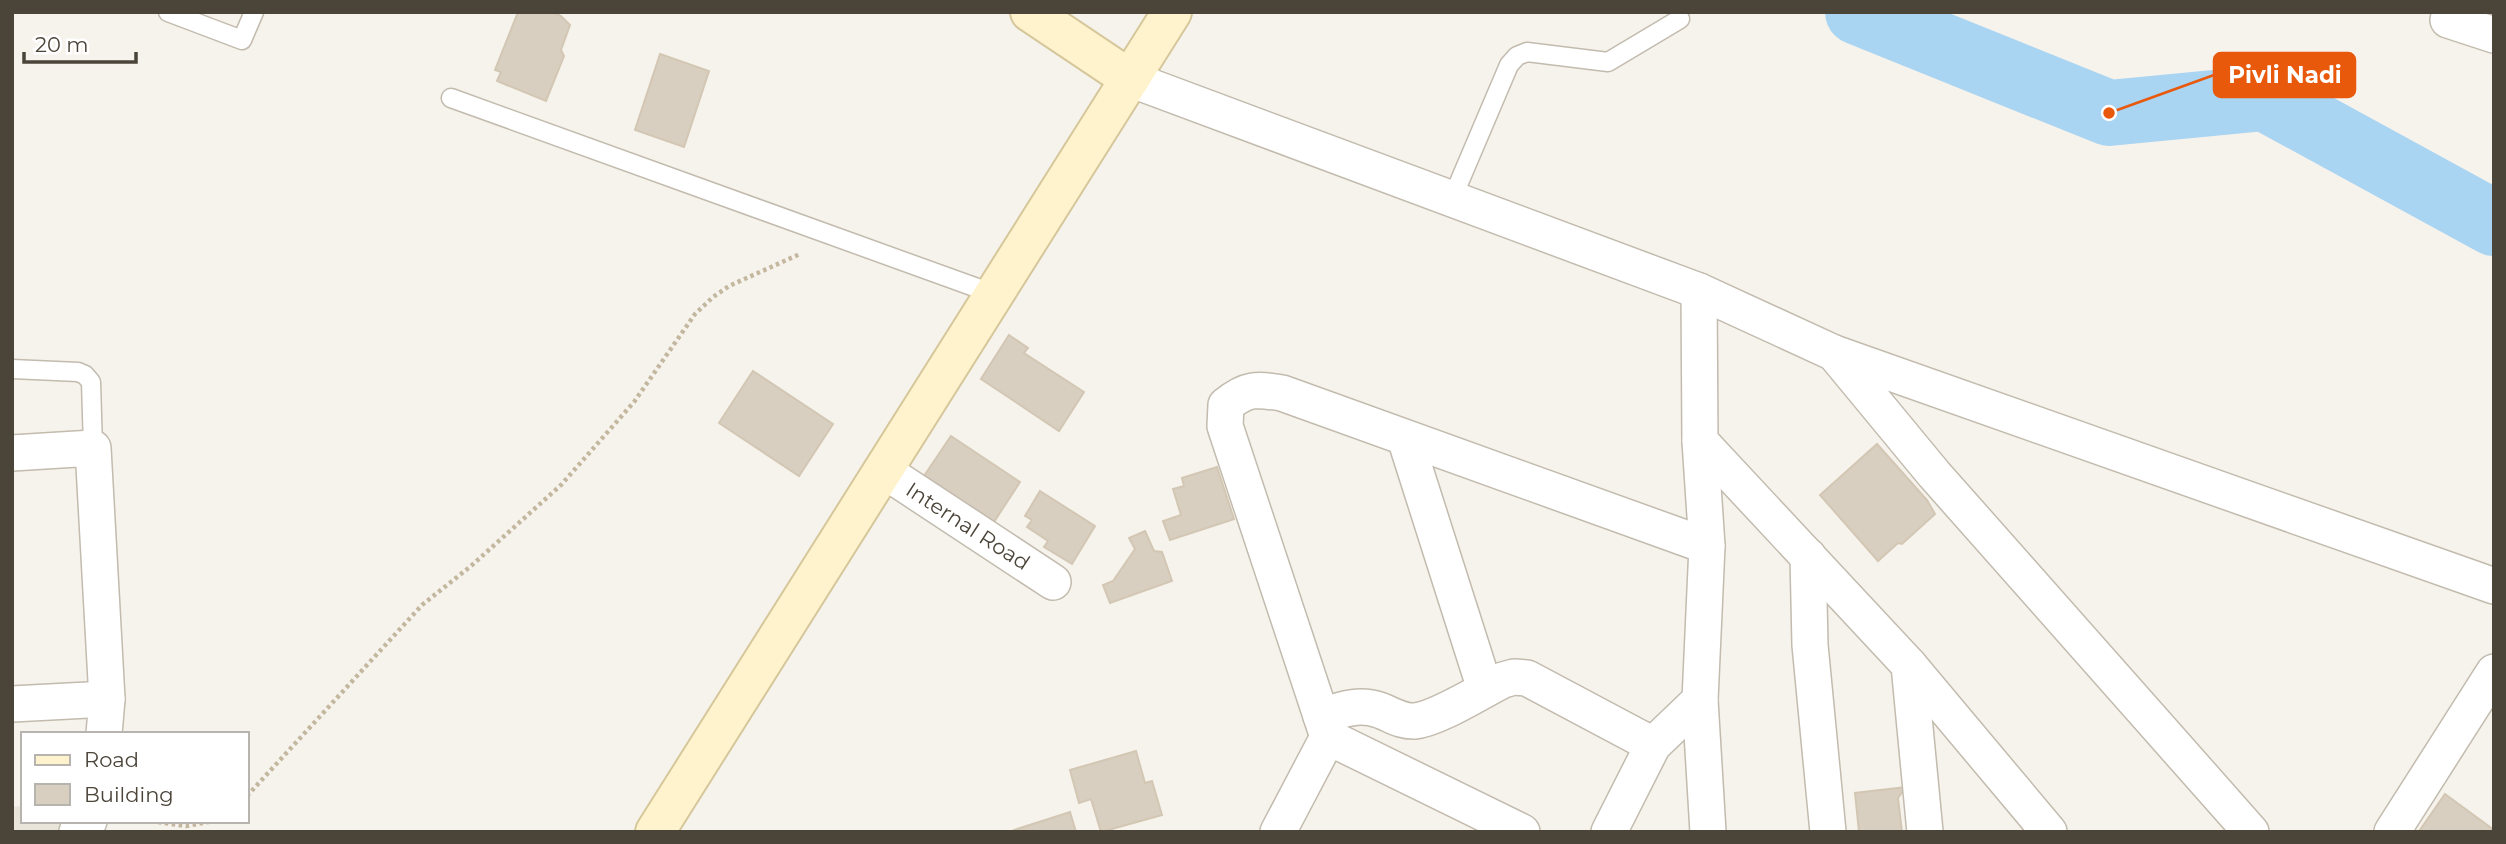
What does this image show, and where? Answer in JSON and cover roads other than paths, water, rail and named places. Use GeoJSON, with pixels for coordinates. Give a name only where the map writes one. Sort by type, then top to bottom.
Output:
{"type":"FeatureCollection","features":[{"type":"Feature","properties":{"kind":"street"},"geometry":{"type":"LineString","coordinates":[[1030,12],[1130,79],[1699,291],[1834,353],[2494,586]]}},
{"type":"Feature","properties":{"kind":"street"},"geometry":{"type":"LineString","coordinates":[[655,832],[1172,12]]}},
{"type":"Feature","properties":{"kind":"street"},"geometry":{"type":"LineString","coordinates":[[2448,20],[2494,35]]}},
{"type":"Feature","properties":{"kind":"street"},"geometry":{"type":"LineString","coordinates":[[1699,291],[1700,441],[1707,546],[1700,700],[1708,832]]}},
{"type":"Feature","properties":{"kind":"street"},"geometry":{"type":"LineString","coordinates":[[1834,353],[1934,474],[2251,832]]}},
{"type":"Feature","properties":{"kind":"street"},"geometry":{"type":"LineString","coordinates":[[1522,832],[1324,726],[1225,426],[1226,405],[1241,393],[1258,389],[1282,393],[1707,546]]}},
{"type":"Feature","properties":{"kind":"street"},"geometry":{"type":"LineString","coordinates":[[1405,438],[1485,690]]}},
{"type":"Feature","properties":{"kind":"street"},"geometry":{"type":"LineString","coordinates":[[1700,441],[1909,665],[2049,832]]}},
{"type":"Feature","properties":{"kind":"street"},"geometry":{"type":"LineString","coordinates":[[12,453],[93,448],[107,699],[104,732]]}},
{"type":"Feature","properties":{"kind":"street","name":"Internal Road"},"geometry":{"type":"LineString","coordinates":[[883,470],[1053,582]]}},
{"type":"Feature","properties":{"kind":"street"},"geometry":{"type":"LineString","coordinates":[[1808,556],[1810,645],[1828,832]]}},
{"type":"Feature","properties":{"kind":"street"},"geometry":{"type":"LineString","coordinates":[[1909,665],[1925,832]]}},
{"type":"Feature","properties":{"kind":"street"},"geometry":{"type":"LineString","coordinates":[[2392,832],[2494,672]]}},
{"type":"Feature","properties":{"kind":"street"},"geometry":{"type":"LineString","coordinates":[[1278,832],[1324,726],[1360,706],[1413,721],[1429,717],[1514,677],[1527,678],[1653,745]]}},
{"type":"Feature","properties":{"kind":"street"},"geometry":{"type":"LineString","coordinates":[[12,704],[107,699]]}},
{"type":"Feature","properties":{"kind":"street"},"geometry":{"type":"LineString","coordinates":[[1609,832],[1653,745],[1700,700]]}},
{"type":"Feature","properties":{"kind":"lane"},"geometry":{"type":"LineString","coordinates":[[167,12],[242,40],[254,12]]}},
{"type":"Feature","properties":{"kind":"lane"},"geometry":{"type":"LineString","coordinates":[[1452,199],[1509,65],[1517,56],[1527,52],[1608,62],[1680,19]]}},
{"type":"Feature","properties":{"kind":"lane"},"geometry":{"type":"LineString","coordinates":[[451,98],[994,294]]}},
{"type":"Feature","properties":{"kind":"lane"},"geometry":{"type":"LineString","coordinates":[[12,369],[85,374],[91,382],[93,448]]}},
{"type":"Feature","properties":{"kind":"waterway"},"geometry":{"type":"LineString","coordinates":[[1858,12],[2109,113],[2265,98],[2494,223]]}},
{"type":"Feature","properties":{"kind":"place","name":"Pivli Nadi"},"geometry":{"type":"Point","coordinates":[2109,113]}}]}
